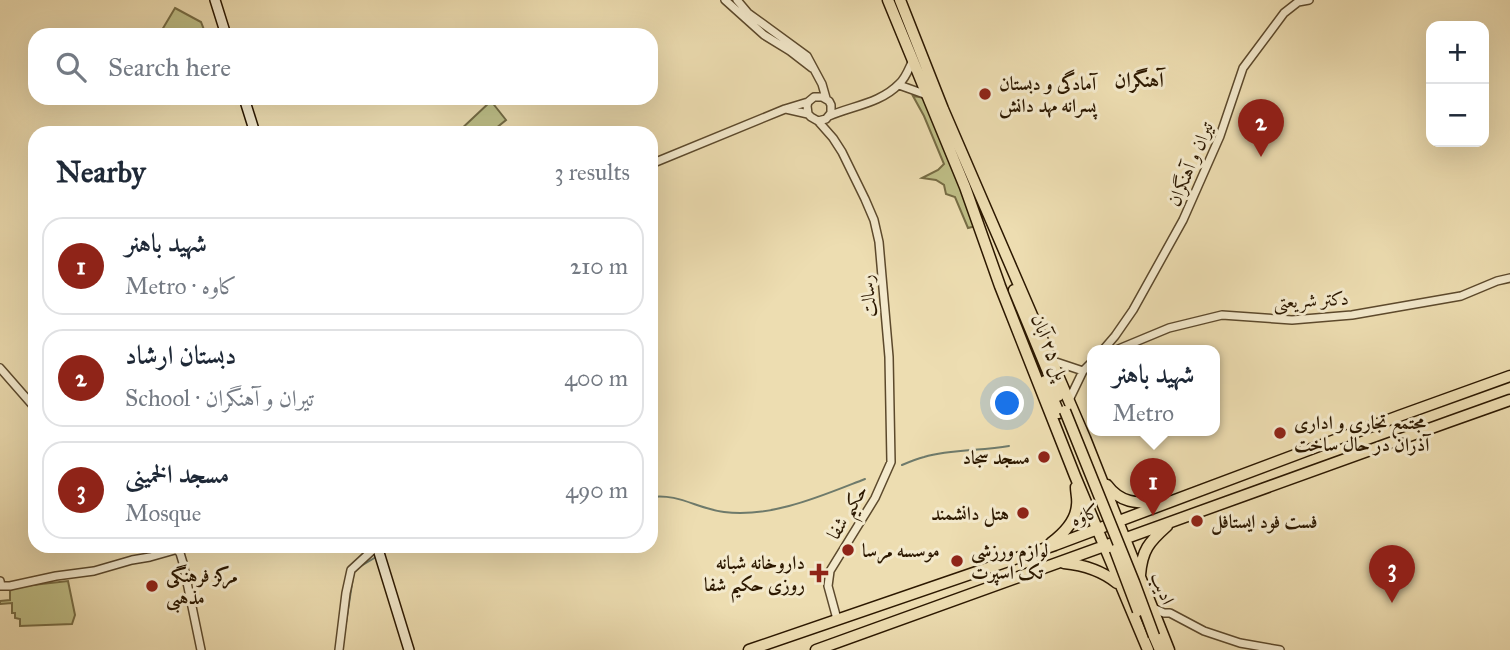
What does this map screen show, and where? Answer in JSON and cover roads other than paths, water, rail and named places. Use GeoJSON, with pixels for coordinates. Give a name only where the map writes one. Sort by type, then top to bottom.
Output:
{"type":"FeatureCollection","features":[{"type":"Feature","properties":{"kind":"main road"},"geometry":{"type":"LineString","coordinates":[[215,0],[224,28]]}},
{"type":"Feature","properties":{"kind":"main road"},"geometry":{"type":"LineString","coordinates":[[888,0],[965,187]]}},
{"type":"Feature","properties":{"kind":"main road"},"geometry":{"type":"LineString","coordinates":[[900,0],[982,201]]}},
{"type":"Feature","properties":{"kind":"main road"},"geometry":{"type":"LineString","coordinates":[[246,105],[253,126]]}},
{"type":"Feature","properties":{"kind":"main road","name":"ادیب"},"geometry":{"type":"LineString","coordinates":[[965,187],[1000,286],[1075,476],[1148,650]]}},
{"type":"Feature","properties":{"kind":"main road","name":"پل ۲۵ آبان"},"geometry":{"type":"LineString","coordinates":[[965,187],[983,224],[1154,650]]}},
{"type":"Feature","properties":{"kind":"main road","name":"ادیب"},"geometry":{"type":"LineString","coordinates":[[982,201],[1053,361],[1169,650]]}},
{"type":"Feature","properties":{"kind":"main road","name":"پل ۲۵ آبان"},"geometry":{"type":"LineString","coordinates":[[982,201],[1014,290],[1090,471],[1160,650]]}},
{"type":"Feature","properties":{"kind":"main road","name":"کاوه"},"geometry":{"type":"LineString","coordinates":[[752,649],[775,645],[837,620],[1055,545],[1510,376]]}},
{"type":"Feature","properties":{"kind":"main road","name":"کاوه"},"geometry":{"type":"LineString","coordinates":[[816,650],[846,645],[1024,575],[1510,400]]}},
{"type":"Feature","properties":{"kind":"main road"},"geometry":{"type":"LineString","coordinates":[[1066,451],[1078,454],[1083,449],[1085,438]]}},
{"type":"Feature","properties":{"kind":"main road"},"geometry":{"type":"LineString","coordinates":[[1100,475],[1111,491],[1122,499],[1135,503],[1166,503]]}},
{"type":"Feature","properties":{"kind":"main road"},"geometry":{"type":"LineString","coordinates":[[1038,551],[1058,538],[1073,519],[1077,506],[1075,476]]}},
{"type":"Feature","properties":{"kind":"main road"},"geometry":{"type":"LineString","coordinates":[[1193,494],[1189,497],[1190,506],[1199,512]]}},
{"type":"Feature","properties":{"kind":"main road"},"geometry":{"type":"LineString","coordinates":[[1140,579],[1142,558],[1147,545],[1173,522]]}},
{"type":"Feature","properties":{"kind":"main road"},"geometry":{"type":"LineString","coordinates":[[1055,545],[1062,550],[1060,562],[1083,565],[1108,576],[1121,587]]}},
{"type":"Feature","properties":{"kind":"main road"},"geometry":{"type":"LineString","coordinates":[[379,553],[409,650]]}},
{"type":"Feature","properties":{"kind":"main road"},"geometry":{"type":"LineString","coordinates":[[1018,558],[1016,568],[1024,575]]}},
{"type":"Feature","properties":{"kind":"main road"},"geometry":{"type":"LineString","coordinates":[[1136,618],[1136,608],[1141,604],[1152,608]]}},
{"type":"Feature","properties":{"kind":"street"},"geometry":{"type":"LineString","coordinates":[[725,0],[764,36],[813,68]]}},
{"type":"Feature","properties":{"kind":"street"},"geometry":{"type":"LineString","coordinates":[[737,0],[748,13],[807,56],[831,108],[824,118]]}},
{"type":"Feature","properties":{"kind":"street","name":"تیران و آهنگران"},"geometry":{"type":"LineString","coordinates":[[1107,345],[1133,310],[1183,220],[1220,136],[1243,68],[1284,13],[1298,2],[1309,0]]}},
{"type":"Feature","properties":{"kind":"street"},"geometry":{"type":"LineString","coordinates":[[785,109],[824,118],[879,98],[899,85],[913,60]]}},
{"type":"Feature","properties":{"kind":"street"},"geometry":{"type":"LineString","coordinates":[[808,114],[807,106],[822,84]]}},
{"type":"Feature","properties":{"kind":"street"},"geometry":{"type":"LineString","coordinates":[[899,85],[927,95]]}},
{"type":"Feature","properties":{"kind":"street"},"geometry":{"type":"LineString","coordinates":[[658,161],[811,100],[828,101],[847,108]]}},
{"type":"Feature","properties":{"kind":"street","name":"رسالت"},"geometry":{"type":"LineString","coordinates":[[824,118],[866,199],[879,242],[889,357],[891,462]]}},
{"type":"Feature","properties":{"kind":"street","name":"دکتر شریعتی"},"geometry":{"type":"LineString","coordinates":[[1128,345],[1169,328],[1222,315],[1292,320],[1352,314],[1461,296],[1510,278]]}},
{"type":"Feature","properties":{"kind":"street"},"geometry":{"type":"LineString","coordinates":[[1053,361],[1083,370]]}},
{"type":"Feature","properties":{"kind":"street"},"geometry":{"type":"LineString","coordinates":[[1069,400],[1087,366]]}},
{"type":"Feature","properties":{"kind":"street"},"geometry":{"type":"LineString","coordinates":[[0,368],[28,400]]}},
{"type":"Feature","properties":{"kind":"street","name":"حکیم شفا"},"geometry":{"type":"LineString","coordinates":[[837,620],[828,586],[830,570],[875,498],[891,462]]}},
{"type":"Feature","properties":{"kind":"street"},"geometry":{"type":"LineString","coordinates":[[0,581],[1,586],[10,586],[94,571],[162,553]]}},
{"type":"Feature","properties":{"kind":"street"},"geometry":{"type":"LineString","coordinates":[[178,553],[183,563],[201,650]]}},
{"type":"Feature","properties":{"kind":"street"},"geometry":{"type":"LineString","coordinates":[[339,650],[351,570],[369,553]]}},
{"type":"Feature","properties":{"kind":"street"},"geometry":{"type":"LineString","coordinates":[[1152,608],[1170,613],[1204,631],[1240,643],[1280,650]]}},
{"type":"Feature","properties":{"kind":"street"},"geometry":{"type":"LineString","coordinates":[[1161,630],[1170,613]]}},
{"type":"Feature","properties":{"kind":"waterway"},"geometry":{"type":"LineString","coordinates":[[902,465],[934,454],[1009,446]]}},
{"type":"Feature","properties":{"kind":"waterway"},"geometry":{"type":"LineString","coordinates":[[658,496],[679,499],[724,512],[760,512],[796,504],[865,479]]}},
{"type":"Feature","properties":{"kind":"waterway"},"geometry":{"type":"LineString","coordinates":[[361,566],[376,557]]}},
{"type":"Feature","properties":{"kind":"waterway"},"geometry":{"type":"LineString","coordinates":[[343,642],[354,571]]}},
{"type":"Feature","properties":{"kind":"place","name":"آمادگی و دبستان پسرانه مهد دانش"},"geometry":{"type":"Point","coordinates":[985,94]}},
{"type":"Feature","properties":{"kind":"place","name":"دبستان ارشاد"},"geometry":{"type":"Point","coordinates":[1261,157]}},
{"type":"Feature","properties":{"kind":"place","name":"مجتمع تجاری و اداری آذران در حال ساخت"},"geometry":{"type":"Point","coordinates":[1280,433]}},
{"type":"Feature","properties":{"kind":"place","name":"مسجد سجاد"},"geometry":{"type":"Point","coordinates":[1044,457]}},
{"type":"Feature","properties":{"kind":"place","name":"هتل دانشمند"},"geometry":{"type":"Point","coordinates":[1023,513]}},
{"type":"Feature","properties":{"kind":"place","name":"شهید باهنر"},"geometry":{"type":"Point","coordinates":[1153,516]}},
{"type":"Feature","properties":{"kind":"place","name":"فست فود ایستافل"},"geometry":{"type":"Point","coordinates":[1197,521]}},
{"type":"Feature","properties":{"kind":"place","name":"موسسه مرسا"},"geometry":{"type":"Point","coordinates":[848,550]}},
{"type":"Feature","properties":{"kind":"place","name":"لوازم ورزشی تک اسپرت"},"geometry":{"type":"Point","coordinates":[957,561]}},
{"type":"Feature","properties":{"kind":"place","name":"داروخانه شبانه‌ روزی حکیم شفا"},"geometry":{"type":"Point","coordinates":[819,573]}},
{"type":"Feature","properties":{"kind":"place","name":"مرکز فرهنگی مذهبی"},"geometry":{"type":"Point","coordinates":[152,586]}},
{"type":"Feature","properties":{"kind":"place","name":"مسجد الخمینی"},"geometry":{"type":"Point","coordinates":[1392,603]}},
{"type":"Feature","properties":{"kind":"district","name":"آهنگران"},"geometry":{"type":"Point","coordinates":[1139,80]}}]}
